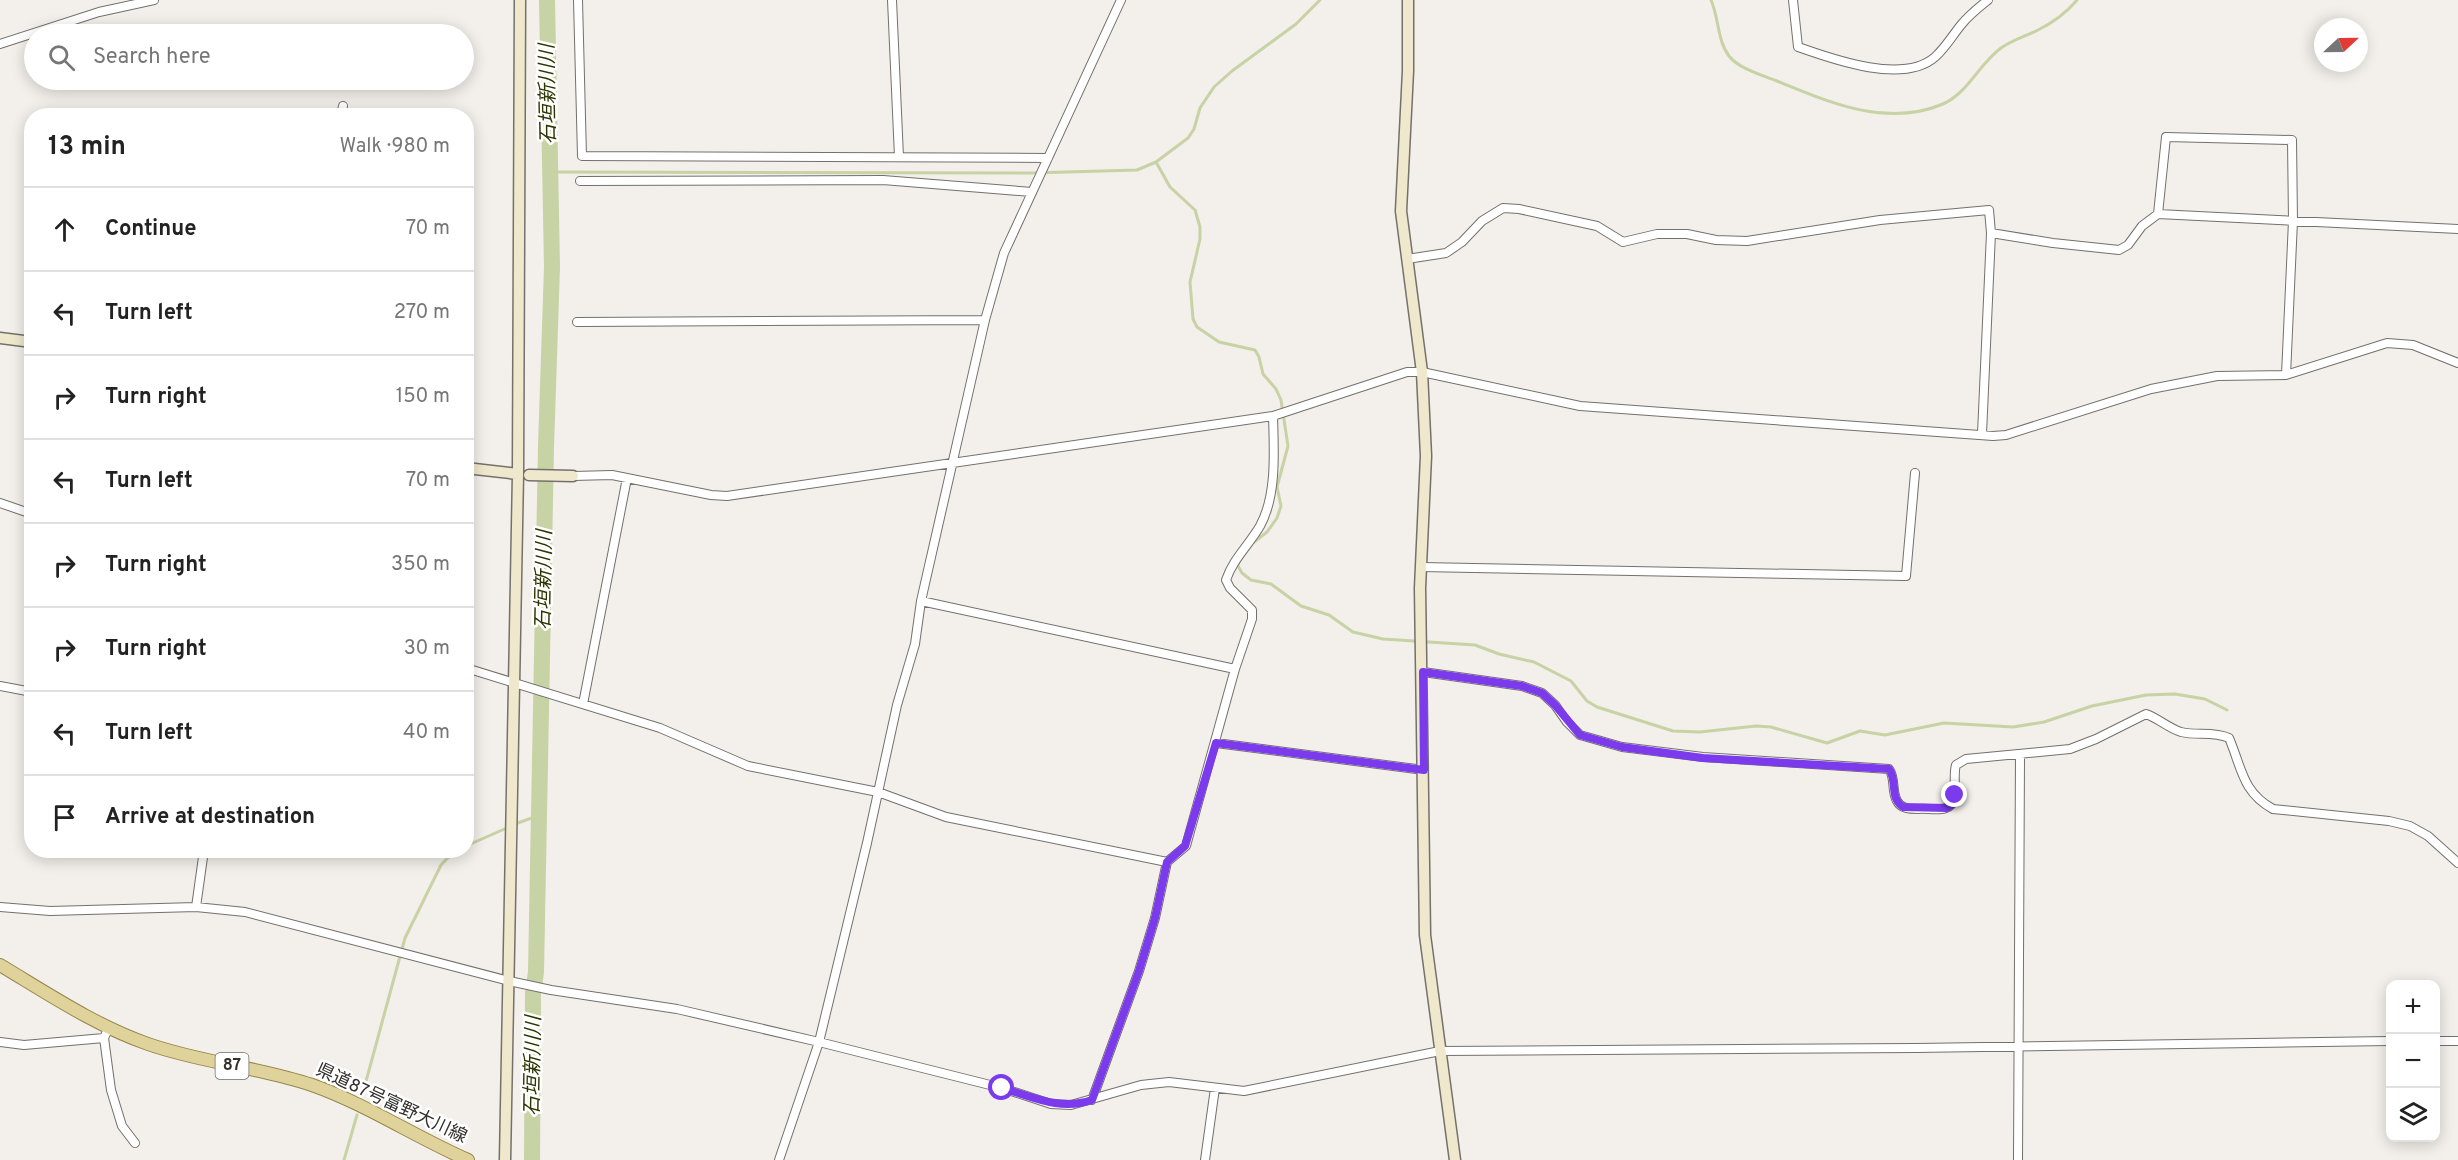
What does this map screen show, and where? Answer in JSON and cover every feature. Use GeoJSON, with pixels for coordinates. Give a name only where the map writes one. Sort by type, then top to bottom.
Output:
{"type":"FeatureCollection","features":[{"type":"Feature","properties":{"kind":"main road","name":"県道87号富野大川線"},"geometry":{"type":"LineString","coordinates":[[0,965],[106,1033],[287,1078],[328,1091],[468,1160]]}},
{"type":"Feature","properties":{"kind":"street"},"geometry":{"type":"LineString","coordinates":[[62,24],[99,12],[154,0]]}},
{"type":"Feature","properties":{"kind":"street"},"geometry":{"type":"LineString","coordinates":[[505,1160],[520,684],[524,474],[520,0]]}},
{"type":"Feature","properties":{"kind":"street"},"geometry":{"type":"LineString","coordinates":[[578,0],[582,156],[1048,158]]}},
{"type":"Feature","properties":{"kind":"street"},"geometry":{"type":"LineString","coordinates":[[892,0],[898,157]]}},
{"type":"Feature","properties":{"kind":"street"},"geometry":{"type":"LineString","coordinates":[[779,1160],[819,1042],[897,705],[915,644],[921,601],[985,320],[1004,253],[1121,0]]}},
{"type":"Feature","properties":{"kind":"street"},"geometry":{"type":"LineString","coordinates":[[1408,0],[1408,71],[1401,211],[1422,372],[1426,456],[1421,567],[1425,935],[1455,1160]]}},
{"type":"Feature","properties":{"kind":"street"},"geometry":{"type":"LineString","coordinates":[[1793,0],[1798,47],[1852,65],[1891,69],[1912,67],[1933,59],[1974,11],[1988,0]]}},
{"type":"Feature","properties":{"kind":"street"},"geometry":{"type":"LineString","coordinates":[[0,44],[24,36]]}},
{"type":"Feature","properties":{"kind":"street"},"geometry":{"type":"LineString","coordinates":[[2158,214],[2166,137],[2292,140],[2293,221],[2286,375]]}},
{"type":"Feature","properties":{"kind":"street"},"geometry":{"type":"LineString","coordinates":[[580,181],[883,180],[1032,192]]}},
{"type":"Feature","properties":{"kind":"street"},"geometry":{"type":"LineString","coordinates":[[1407,259],[1446,253],[1462,242],[1482,221],[1503,208],[1519,208],[1597,226],[1623,242],[1657,234],[1687,234],[1716,240],[1747,241],[1880,220],[1989,210],[1991,233],[1982,434]]}},
{"type":"Feature","properties":{"kind":"street"},"geometry":{"type":"LineString","coordinates":[[1991,233],[2119,250],[2128,245],[2142,226],[2158,214],[2458,229]]}},
{"type":"Feature","properties":{"kind":"street"},"geometry":{"type":"LineString","coordinates":[[577,322],[985,320]]}},
{"type":"Feature","properties":{"kind":"street"},"geometry":{"type":"LineString","coordinates":[[0,338],[24,341]]}},
{"type":"Feature","properties":{"kind":"street"},"geometry":{"type":"LineString","coordinates":[[474,469],[524,474],[612,475],[711,495],[727,496],[1273,416],[1407,372],[1422,372],[1580,406],[2006,435],[2151,388],[2217,376],[2286,375],[2387,343],[2413,345],[2458,363]]}},
{"type":"Feature","properties":{"kind":"street"},"geometry":{"type":"LineString","coordinates":[[1092,1100],[1139,971],[1155,918],[1167,862],[1185,846],[1216,743],[1235,669],[1252,619],[1252,610],[1230,588],[1226,580],[1231,565],[1260,525],[1269,502],[1272,483],[1273,416]]}},
{"type":"Feature","properties":{"kind":"street"},"geometry":{"type":"LineString","coordinates":[[1421,567],[1906,576],[1915,473]]}},
{"type":"Feature","properties":{"kind":"street"},"geometry":{"type":"LineString","coordinates":[[583,704],[627,478]]}},
{"type":"Feature","properties":{"kind":"street"},"geometry":{"type":"LineString","coordinates":[[0,503],[24,511]]}},
{"type":"Feature","properties":{"kind":"street"},"geometry":{"type":"LineString","coordinates":[[921,601],[1235,669]]}},
{"type":"Feature","properties":{"kind":"street"},"geometry":{"type":"LineString","coordinates":[[474,670],[660,728],[748,766],[878,792],[946,817],[1167,862]]}},
{"type":"Feature","properties":{"kind":"street"},"geometry":{"type":"LineString","coordinates":[[1423,672],[1522,686],[1542,693],[1580,735],[1622,747],[1703,758],[1889,769],[1893,775],[1893,790],[1898,803],[1903,807],[1947,808],[1953,804],[1955,795],[1953,774],[1956,765],[1966,759],[2070,749],[2146,714],[2156,717],[2181,732],[2218,733],[2229,738],[2248,789],[2258,801],[2273,809],[2389,821],[2410,826],[2428,836],[2458,863]]}},
{"type":"Feature","properties":{"kind":"street"},"geometry":{"type":"LineString","coordinates":[[0,686],[24,690]]}},
{"type":"Feature","properties":{"kind":"street"},"geometry":{"type":"LineString","coordinates":[[1216,743],[1424,770]]}},
{"type":"Feature","properties":{"kind":"street"},"geometry":{"type":"LineString","coordinates":[[2018,1160],[2020,755]]}},
{"type":"Feature","properties":{"kind":"street"},"geometry":{"type":"LineString","coordinates":[[196,906],[203,858]]}},
{"type":"Feature","properties":{"kind":"street"},"geometry":{"type":"LineString","coordinates":[[0,907],[50,911],[196,906],[244,912],[509,981],[551,990],[677,1009],[819,1042],[1002,1088],[1051,1104],[1071,1105],[1141,1085],[1169,1082],[1244,1091],[1440,1051],[2386,1041]]}},
{"type":"Feature","properties":{"kind":"street"},"geometry":{"type":"LineString","coordinates":[[0,1042],[24,1045],[106,1033],[114,1099],[122,1126],[135,1143]]}},
{"type":"Feature","properties":{"kind":"street"},"geometry":{"type":"LineString","coordinates":[[2440,1041],[2458,1041]]}},
{"type":"Feature","properties":{"kind":"street"},"geometry":{"type":"LineString","coordinates":[[1205,1160],[1215,1088]]}},
{"type":"Feature","properties":{"kind":"waterway","name":"石垣新川川"},"geometry":{"type":"LineString","coordinates":[[532,1160],[533,993],[536,972],[546,447],[552,267],[547,0]]}},
{"type":"Feature","properties":{"kind":"waterway"},"geometry":{"type":"LineString","coordinates":[[551,172],[1031,173],[1137,170],[1156,162],[1188,138],[1194,129],[1200,108],[1214,87],[1296,24],[1320,0]]}},
{"type":"Feature","properties":{"kind":"waterway"},"geometry":{"type":"LineString","coordinates":[[1711,0],[1725,50],[1733,61],[1758,74],[1817,97],[1879,113],[1922,111],[1952,99],[1967,86],[1986,62],[2001,48],[2049,24],[2077,0]]}},
{"type":"Feature","properties":{"kind":"waterway"},"geometry":{"type":"LineString","coordinates":[[1156,162],[1170,187],[1195,210],[1200,227],[1200,239],[1190,282],[1193,319],[1197,327],[1219,342],[1255,350],[1263,374],[1276,389],[1281,400],[1288,446],[1277,487],[1281,506],[1277,518],[1267,532],[1254,542]]}},
{"type":"Feature","properties":{"kind":"waterway"},"geometry":{"type":"LineString","coordinates":[[1239,560],[1238,566],[1242,573],[1251,580],[1271,584],[1301,606],[1329,615],[1353,632],[1383,639],[1475,645],[1499,654],[1534,662],[1571,681],[1587,701],[1597,707],[1673,731],[1700,732],[1756,726],[1771,727],[1827,743],[1860,731],[1885,735],[1944,723],[2013,727],[2044,722],[2092,706],[2146,695],[2175,694],[2205,699],[2227,710]]}},
{"type":"Feature","properties":{"kind":"waterway"},"geometry":{"type":"LineString","coordinates":[[515,824],[540,815]]}},
{"type":"Feature","properties":{"kind":"waterway"},"geometry":{"type":"LineString","coordinates":[[474,842],[509,827]]}},
{"type":"Feature","properties":{"kind":"waterway"},"geometry":{"type":"LineString","coordinates":[[362,1096],[405,938],[441,865],[448,858]]}},
{"type":"Feature","properties":{"kind":"waterway"},"geometry":{"type":"LineString","coordinates":[[344,1160],[357,1115]]}},
{"type":"Feature","properties":{"kind":"route"},"geometry":{"type":"LineString","coordinates":[[1002,1088],[1051,1104],[1071,1105],[1092,1100],[1139,971],[1155,918],[1167,862],[1185,846],[1216,743],[1424,770],[1423,672],[1522,686],[1542,693],[1580,735],[1622,747],[1703,758],[1889,769],[1893,775],[1893,790],[1898,803],[1912,809],[1947,808],[1953,804],[1955,795]]}}]}
